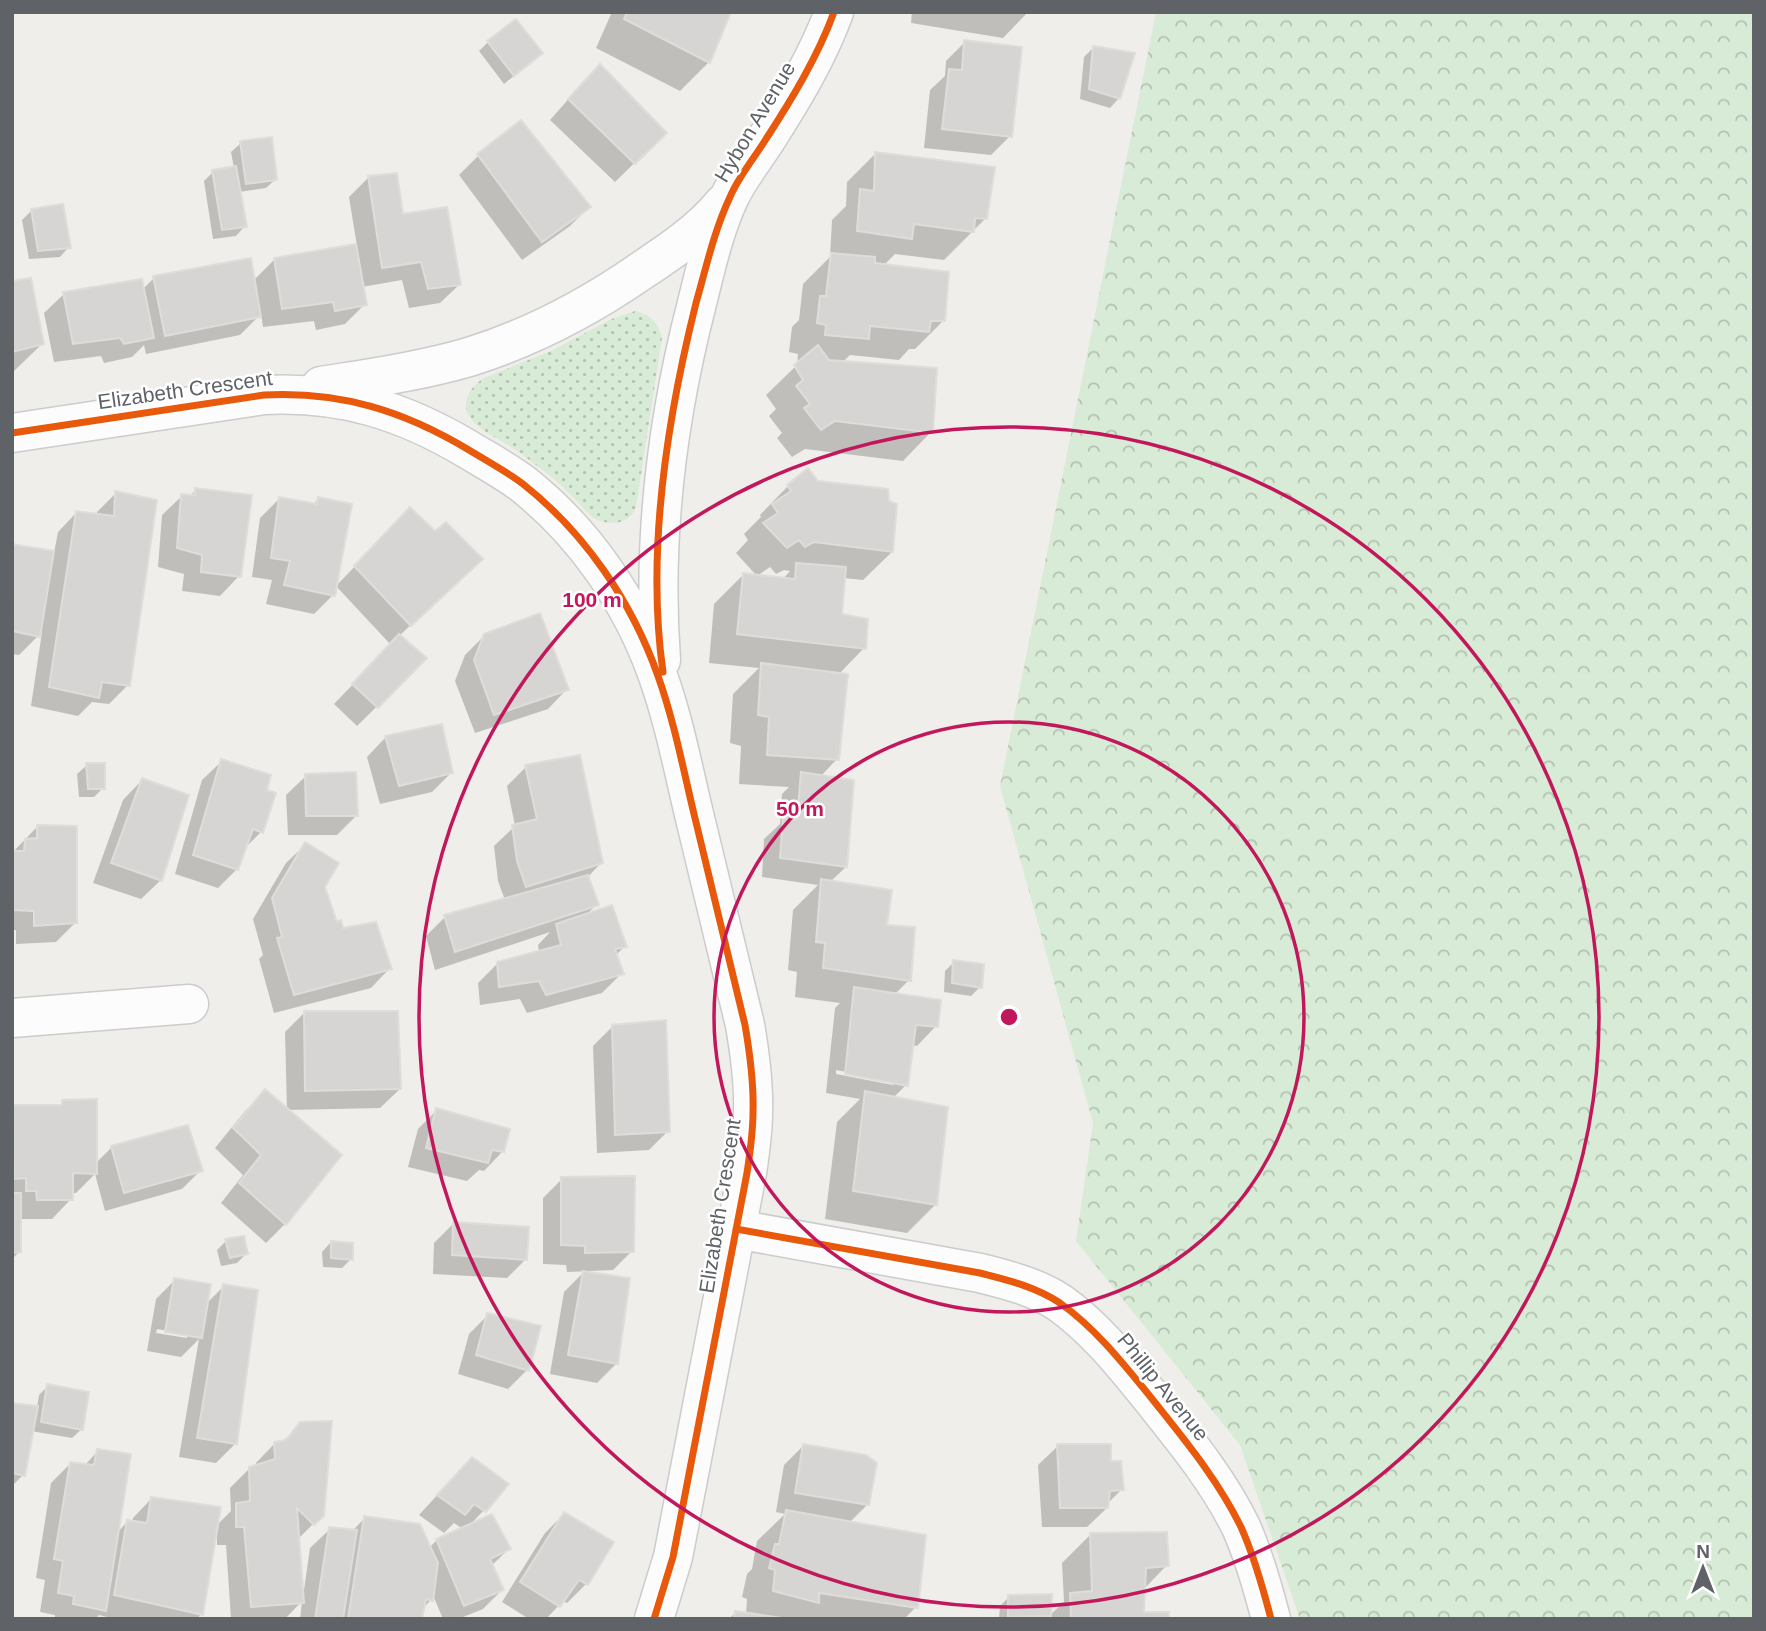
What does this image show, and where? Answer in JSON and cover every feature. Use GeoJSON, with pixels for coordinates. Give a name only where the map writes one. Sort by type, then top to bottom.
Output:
{"type":"FeatureCollection","features":[{"type":"Feature","properties":{"kind":"street","name":"Hybon Avenue"},"geometry":{"type":"LineString","coordinates":[[549,325],[625,283],[685,241],[716,213],[794,92],[812,61],[834,12]]}},
{"type":"Feature","properties":{"kind":"street","name":"Hybon Avenue"},"geometry":{"type":"LineString","coordinates":[[673,416],[698,295],[730,195]]}},
{"type":"Feature","properties":{"kind":"street","name":"Elizabeth Crescent"},"geometry":{"type":"LineString","coordinates":[[12,433],[264,395],[437,365],[491,349],[549,325]]}},
{"type":"Feature","properties":{"kind":"street","name":"Elizabeth Crescent"},"geometry":{"type":"LineString","coordinates":[[264,395],[289,393],[325,396],[392,412],[445,436],[523,484],[585,546],[620,594],[646,645],[659,678],[745,1024],[751,1058],[753,1113],[747,1173],[673,1558],[654,1619]]}},
{"type":"Feature","properties":{"kind":"street","name":"Elizabeth Crescent"},"geometry":{"type":"LineString","coordinates":[[671,718],[662,664],[658,584],[660,513],[673,416]]}},
{"type":"Feature","properties":{"kind":"street"},"geometry":{"type":"LineString","coordinates":[[12,1018],[189,1004]]}},
{"type":"Feature","properties":{"kind":"street","name":"Phillip Avenue"},"geometry":{"type":"LineString","coordinates":[[736,1229],[1011,1280],[1037,1290],[1059,1303],[1080,1319],[1111,1350],[1217,1484],[1242,1530],[1271,1619]]}},
{"type":"Feature","properties":{"kind":"green space"},"geometry":{"type":"Polygon","coordinates":[[[1156,12],[1754,12],[1754,1619],[1300,1619],[1240,1445],[1076,1241],[1093,1123],[1000,786],[1156,12]]]}},
{"type":"Feature","properties":{"kind":"green space"},"geometry":{"type":"Polygon","coordinates":[[[635,311],[653,320],[662,338],[636,507],[626,519],[610,523],[593,518],[550,476],[475,423],[468,413],[466,401],[474,386],[484,378],[551,351],[612,319],[635,311]]]}},
{"type":"Feature","properties":{"kind":"building"},"geometry":{"type":"Polygon","coordinates":[[[627,12],[731,12],[710,63],[624,19],[627,12]]]}},
{"type":"Feature","properties":{"kind":"building"},"geometry":{"type":"Polygon","coordinates":[[[516,19],[543,53],[514,76],[487,41],[516,19]]]}},
{"type":"Feature","properties":{"kind":"building"},"geometry":{"type":"Polygon","coordinates":[[[964,40],[1022,47],[1012,137],[942,129],[949,69],[962,70],[964,40]]]}},
{"type":"Feature","properties":{"kind":"building"},"geometry":{"type":"Polygon","coordinates":[[[1093,46],[1135,53],[1120,99],[1089,89],[1093,46]]]}},
{"type":"Feature","properties":{"kind":"building"},"geometry":{"type":"Polygon","coordinates":[[[600,64],[667,133],[635,164],[568,99],[600,64]]]}},
{"type":"Feature","properties":{"kind":"building"},"geometry":{"type":"Polygon","coordinates":[[[521,120],[591,207],[542,242],[477,154],[521,120]]]}},
{"type":"Feature","properties":{"kind":"building"},"geometry":{"type":"Polygon","coordinates":[[[272,137],[277,180],[246,184],[240,141],[272,137]]]}},
{"type":"Feature","properties":{"kind":"building"},"geometry":{"type":"Polygon","coordinates":[[[875,152],[995,167],[987,219],[975,218],[974,232],[914,224],[912,239],[857,231],[860,189],[874,191],[875,152]]]}},
{"type":"Feature","properties":{"kind":"building"},"geometry":{"type":"Polygon","coordinates":[[[236,166],[247,227],[222,230],[212,170],[236,166]]]}},
{"type":"Feature","properties":{"kind":"building"},"geometry":{"type":"Polygon","coordinates":[[[397,173],[403,214],[447,207],[461,285],[428,289],[421,262],[382,268],[368,176],[397,173]]]}},
{"type":"Feature","properties":{"kind":"building"},"geometry":{"type":"Polygon","coordinates":[[[63,204],[71,248],[38,251],[31,209],[63,204]]]}},
{"type":"Feature","properties":{"kind":"building"},"geometry":{"type":"Polygon","coordinates":[[[356,244],[367,305],[335,311],[333,302],[282,309],[274,258],[356,244]]]}},
{"type":"Feature","properties":{"kind":"building"},"geometry":{"type":"Polygon","coordinates":[[[831,253],[875,257],[875,263],[949,272],[945,321],[931,321],[929,332],[870,326],[869,339],[825,335],[826,325],[817,323],[820,296],[826,296],[831,253]]]}},
{"type":"Feature","properties":{"kind":"building"},"geometry":{"type":"Polygon","coordinates":[[[251,258],[261,317],[165,336],[153,276],[251,258]]]}},
{"type":"Feature","properties":{"kind":"building"},"geometry":{"type":"Polygon","coordinates":[[[31,278],[44,344],[12,352],[12,281],[31,278]]]}},
{"type":"Feature","properties":{"kind":"building"},"geometry":{"type":"Polygon","coordinates":[[[142,279],[154,338],[124,344],[120,338],[73,344],[63,292],[142,279]]]}},
{"type":"Feature","properties":{"kind":"building"},"geometry":{"type":"Polygon","coordinates":[[[818,345],[829,360],[937,368],[933,433],[835,421],[821,430],[804,408],[810,404],[796,386],[803,380],[794,365],[818,345]]]}},
{"type":"Feature","properties":{"kind":"building"},"geometry":{"type":"Polygon","coordinates":[[[808,468],[818,481],[888,489],[889,501],[897,504],[893,552],[814,542],[805,547],[799,540],[787,548],[763,523],[778,513],[772,504],[791,491],[787,485],[808,468]]]}},
{"type":"Feature","properties":{"kind":"building"},"geometry":{"type":"Polygon","coordinates":[[[195,488],[252,495],[241,577],[201,572],[202,555],[177,548],[181,494],[195,495],[195,488]]]}},
{"type":"Feature","properties":{"kind":"building"},"geometry":{"type":"Polygon","coordinates":[[[115,491],[157,500],[130,686],[102,682],[99,698],[49,687],[76,511],[114,516],[115,491]]]}},
{"type":"Feature","properties":{"kind":"building"},"geometry":{"type":"Polygon","coordinates":[[[279,497],[317,504],[318,497],[352,504],[335,596],[284,585],[290,561],[271,558],[279,497]]]}},
{"type":"Feature","properties":{"kind":"building"},"geometry":{"type":"Polygon","coordinates":[[[410,507],[435,531],[446,522],[483,559],[411,626],[354,566],[410,507]]]}},
{"type":"Feature","properties":{"kind":"building"},"geometry":{"type":"Polygon","coordinates":[[[12,544],[54,551],[40,637],[12,631],[12,544]]]}},
{"type":"Feature","properties":{"kind":"building"},"geometry":{"type":"Polygon","coordinates":[[[796,563],[846,567],[842,614],[868,619],[866,649],[737,634],[743,573],[795,579],[796,563]]]}},
{"type":"Feature","properties":{"kind":"building"},"geometry":{"type":"Polygon","coordinates":[[[540,613],[569,690],[494,715],[474,660],[484,634],[540,613]]]}},
{"type":"Feature","properties":{"kind":"building"},"geometry":{"type":"Polygon","coordinates":[[[399,634],[427,658],[378,708],[352,684],[399,634]]]}},
{"type":"Feature","properties":{"kind":"building"},"geometry":{"type":"Polygon","coordinates":[[[761,663],[848,674],[839,760],[767,755],[769,717],[758,715],[761,663]]]}},
{"type":"Feature","properties":{"kind":"building"},"geometry":{"type":"Polygon","coordinates":[[[442,724],[453,773],[399,786],[385,736],[442,724]]]}},
{"type":"Feature","properties":{"kind":"building"},"geometry":{"type":"Polygon","coordinates":[[[580,755],[603,863],[526,887],[517,861],[512,825],[537,819],[525,765],[580,755]]]}},
{"type":"Feature","properties":{"kind":"building"},"geometry":{"type":"Polygon","coordinates":[[[221,759],[271,775],[267,790],[276,793],[263,833],[253,829],[238,870],[193,855],[221,759]]]}},
{"type":"Feature","properties":{"kind":"building"},"geometry":{"type":"Polygon","coordinates":[[[86,763],[105,763],[105,789],[88,789],[86,763]]]}},
{"type":"Feature","properties":{"kind":"building"},"geometry":{"type":"Polygon","coordinates":[[[356,772],[358,816],[306,816],[305,774],[356,772]]]}},
{"type":"Feature","properties":{"kind":"building"},"geometry":{"type":"Polygon","coordinates":[[[801,772],[854,780],[847,867],[780,858],[783,818],[797,819],[801,772]]]}},
{"type":"Feature","properties":{"kind":"building"},"geometry":{"type":"Polygon","coordinates":[[[142,778],[189,795],[162,881],[111,863],[142,778]]]}},
{"type":"Feature","properties":{"kind":"building"},"geometry":{"type":"Polygon","coordinates":[[[37,825],[77,826],[77,923],[34,926],[34,911],[12,910],[12,851],[24,851],[25,839],[37,838],[37,825]]]}},
{"type":"Feature","properties":{"kind":"building"},"geometry":{"type":"Polygon","coordinates":[[[305,842],[339,863],[325,887],[337,922],[341,920],[343,928],[376,922],[392,969],[294,995],[277,938],[282,937],[272,898],[305,842]]]}},
{"type":"Feature","properties":{"kind":"building"},"geometry":{"type":"Polygon","coordinates":[[[588,875],[599,905],[455,952],[444,915],[588,875]]]}},
{"type":"Feature","properties":{"kind":"building"},"geometry":{"type":"Polygon","coordinates":[[[821,879],[892,890],[887,925],[915,927],[911,981],[823,968],[825,943],[816,942],[821,879]]]}},
{"type":"Feature","properties":{"kind":"building"},"geometry":{"type":"Polygon","coordinates":[[[612,905],[627,947],[615,949],[624,974],[546,995],[539,981],[499,987],[497,962],[561,945],[556,924],[612,905]]]}},
{"type":"Feature","properties":{"kind":"building"},"geometry":{"type":"Polygon","coordinates":[[[953,960],[984,964],[982,988],[952,983],[953,960]]]}},
{"type":"Feature","properties":{"kind":"building"},"geometry":{"type":"Polygon","coordinates":[[[854,987],[941,1000],[938,1027],[916,1025],[908,1086],[845,1074],[854,987]]]}},
{"type":"Feature","properties":{"kind":"building"},"geometry":{"type":"Polygon","coordinates":[[[304,1011],[398,1011],[401,1089],[305,1091],[304,1011]]]}},
{"type":"Feature","properties":{"kind":"building"},"geometry":{"type":"Polygon","coordinates":[[[666,1020],[670,1132],[615,1135],[612,1025],[666,1020]]]}},
{"type":"Feature","properties":{"kind":"building"},"geometry":{"type":"Polygon","coordinates":[[[265,1089],[342,1155],[286,1225],[239,1183],[261,1155],[233,1128],[265,1089]]]}},
{"type":"Feature","properties":{"kind":"building"},"geometry":{"type":"Polygon","coordinates":[[[865,1091],[948,1107],[937,1205],[853,1191],[865,1091]]]}},
{"type":"Feature","properties":{"kind":"building"},"geometry":{"type":"Polygon","coordinates":[[[97,1099],[97,1174],[73,1173],[73,1200],[37,1200],[36,1191],[26,1191],[26,1178],[14,1179],[13,1105],[62,1105],[62,1100],[97,1099]]]}},
{"type":"Feature","properties":{"kind":"building"},"geometry":{"type":"Polygon","coordinates":[[[436,1108],[510,1129],[504,1152],[492,1150],[488,1163],[426,1148],[436,1108]]]}},
{"type":"Feature","properties":{"kind":"building"},"geometry":{"type":"Polygon","coordinates":[[[188,1125],[203,1171],[124,1193],[111,1146],[188,1125]]]}},
{"type":"Feature","properties":{"kind":"building"},"geometry":{"type":"Polygon","coordinates":[[[635,1176],[634,1252],[585,1253],[585,1246],[561,1245],[561,1177],[635,1176]]]}},
{"type":"Feature","properties":{"kind":"building"},"geometry":{"type":"Polygon","coordinates":[[[12,1193],[21,1193],[21,1252],[12,1253],[12,1193]]]}},
{"type":"Feature","properties":{"kind":"building"},"geometry":{"type":"Polygon","coordinates":[[[453,1222],[529,1227],[527,1260],[452,1255],[453,1222]]]}},
{"type":"Feature","properties":{"kind":"building"},"geometry":{"type":"Polygon","coordinates":[[[244,1236],[248,1254],[230,1258],[225,1239],[244,1236]]]}},
{"type":"Feature","properties":{"kind":"building"},"geometry":{"type":"Polygon","coordinates":[[[331,1241],[353,1243],[353,1260],[331,1258],[331,1241]]]}},
{"type":"Feature","properties":{"kind":"building"},"geometry":{"type":"Polygon","coordinates":[[[583,1271],[630,1278],[618,1364],[568,1355],[583,1271]]]}},
{"type":"Feature","properties":{"kind":"building"},"geometry":{"type":"Polygon","coordinates":[[[174,1278],[211,1284],[202,1338],[165,1332],[174,1278]]]}},
{"type":"Feature","properties":{"kind":"building"},"geometry":{"type":"Polygon","coordinates":[[[223,1284],[258,1290],[237,1444],[197,1438],[223,1284]]]}},
{"type":"Feature","properties":{"kind":"building"},"geometry":{"type":"Polygon","coordinates":[[[487,1313],[541,1326],[529,1371],[476,1355],[487,1313]]]}},
{"type":"Feature","properties":{"kind":"building"},"geometry":{"type":"Polygon","coordinates":[[[47,1384],[89,1392],[83,1430],[41,1422],[47,1384]]]}},
{"type":"Feature","properties":{"kind":"building"},"geometry":{"type":"Polygon","coordinates":[[[12,1403],[38,1406],[25,1476],[12,1473],[12,1403]]]}},
{"type":"Feature","properties":{"kind":"building"},"geometry":{"type":"Polygon","coordinates":[[[332,1421],[324,1516],[314,1525],[297,1508],[304,1603],[251,1607],[244,1527],[236,1527],[236,1503],[250,1501],[249,1467],[275,1459],[274,1442],[286,1440],[300,1422],[332,1421]]]}},
{"type":"Feature","properties":{"kind":"building"},"geometry":{"type":"Polygon","coordinates":[[[803,1444],[866,1455],[877,1463],[869,1505],[795,1493],[803,1444]]]}},
{"type":"Feature","properties":{"kind":"building"},"geometry":{"type":"Polygon","coordinates":[[[1057,1444],[1111,1444],[1111,1461],[1121,1461],[1124,1490],[1110,1491],[1108,1508],[1060,1508],[1057,1444]]]}},
{"type":"Feature","properties":{"kind":"building"},"geometry":{"type":"Polygon","coordinates":[[[97,1449],[131,1454],[106,1611],[73,1604],[74,1596],[58,1593],[63,1561],[54,1559],[70,1462],[94,1465],[97,1449]]]}},
{"type":"Feature","properties":{"kind":"building"},"geometry":{"type":"Polygon","coordinates":[[[472,1457],[509,1484],[486,1512],[474,1504],[465,1515],[437,1495],[472,1457]]]}},
{"type":"Feature","properties":{"kind":"building"},"geometry":{"type":"Polygon","coordinates":[[[151,1497],[221,1507],[203,1615],[114,1595],[127,1520],[147,1523],[151,1497]]]}},
{"type":"Feature","properties":{"kind":"building"},"geometry":{"type":"Polygon","coordinates":[[[786,1510],[926,1535],[918,1608],[819,1593],[819,1603],[773,1591],[775,1570],[769,1568],[775,1544],[779,1544],[786,1510]]]}},
{"type":"Feature","properties":{"kind":"building"},"geometry":{"type":"Polygon","coordinates":[[[564,1512],[614,1542],[588,1585],[579,1580],[560,1607],[520,1582],[564,1512]]]}},
{"type":"Feature","properties":{"kind":"building"},"geometry":{"type":"Polygon","coordinates":[[[492,1514],[511,1549],[490,1559],[504,1590],[464,1606],[436,1539],[492,1514]]]}},
{"type":"Feature","properties":{"kind":"building"},"geometry":{"type":"Polygon","coordinates":[[[364,1516],[420,1524],[438,1563],[433,1601],[426,1599],[422,1619],[348,1619],[364,1516]]]}},
{"type":"Feature","properties":{"kind":"building"},"geometry":{"type":"Polygon","coordinates":[[[329,1527],[357,1530],[343,1619],[315,1619],[329,1527]]]}},
{"type":"Feature","properties":{"kind":"building"},"geometry":{"type":"Polygon","coordinates":[[[1167,1532],[1169,1566],[1146,1568],[1144,1612],[1169,1612],[1169,1619],[1071,1619],[1070,1593],[1092,1591],[1090,1533],[1167,1532]]]}},
{"type":"Feature","properties":{"kind":"building"},"geometry":{"type":"Polygon","coordinates":[[[1052,1594],[1051,1616],[1008,1617],[1008,1595],[1052,1594]]]}},
{"type":"Feature","properties":{"kind":"building"},"geometry":{"type":"Polygon","coordinates":[[[735,1611],[788,1619],[734,1619],[735,1611]]]}},
{"type":"Feature","properties":{"kind":"cycle path"},"geometry":{"type":"LineString","coordinates":[[663,672],[657,580],[662,486],[676,393],[696,303],[715,236],[733,190],[804,77],[834,12]]}},
{"type":"Feature","properties":{"kind":"cycle path"},"geometry":{"type":"LineString","coordinates":[[12,433],[264,395],[319,396],[371,406],[445,436],[523,484],[546,503],[586,547],[635,622],[658,676],[678,745],[745,1025],[753,1102],[747,1173],[673,1557],[654,1619]]}},
{"type":"Feature","properties":{"kind":"cycle path"},"geometry":{"type":"LineString","coordinates":[[736,1229],[980,1273],[1032,1288],[1060,1303],[1085,1323],[1118,1358],[1210,1475],[1232,1509],[1246,1538],[1271,1619]]}}]}
